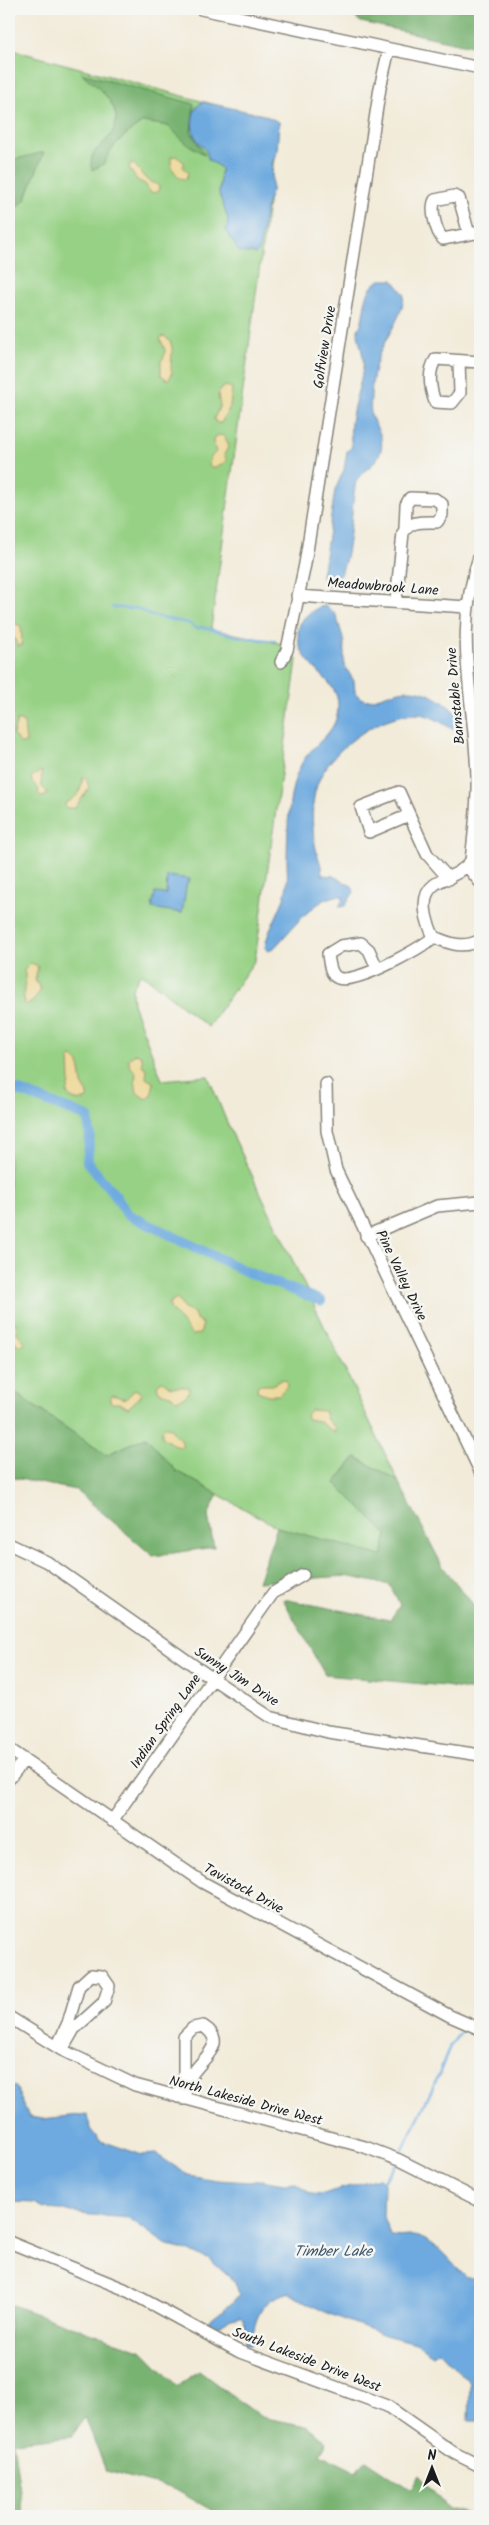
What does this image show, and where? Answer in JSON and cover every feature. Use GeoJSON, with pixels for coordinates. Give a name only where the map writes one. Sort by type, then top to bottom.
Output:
{"type":"FeatureCollection","features":[{"type":"Feature","properties":{"kind":"street"},"geometry":{"type":"LineString","coordinates":[[202,9],[480,68]]}},
{"type":"Feature","properties":{"kind":"street","name":"Golfview Drive"},"geometry":{"type":"LineString","coordinates":[[281,662],[287,650],[305,564],[380,88],[389,49]]}},
{"type":"Feature","properties":{"kind":"street"},"geometry":{"type":"LineString","coordinates":[[459,361],[460,392],[452,403],[434,402],[430,388],[432,365],[436,359],[480,362]]}},
{"type":"Feature","properties":{"kind":"street"},"geometry":{"type":"LineString","coordinates":[[396,601],[401,538],[406,528]]}},
{"type":"Feature","properties":{"kind":"street","name":"Barnstable Drive"},"geometry":{"type":"LineString","coordinates":[[467,866],[471,861],[478,790],[465,656],[467,607],[479,560]]}},
{"type":"Feature","properties":{"kind":"street","name":"Meadowbrook Lane"},"geometry":{"type":"LineString","coordinates":[[297,596],[467,607]]}},
{"type":"Feature","properties":{"kind":"street"},"geometry":{"type":"LineString","coordinates":[[408,815],[427,854],[449,879]]}},
{"type":"Feature","properties":{"kind":"street"},"geometry":{"type":"LineString","coordinates":[[480,882],[467,866],[449,879],[432,886],[428,893],[426,919],[434,937],[457,945],[470,945],[480,940]]}},
{"type":"Feature","properties":{"kind":"street"},"geometry":{"type":"LineString","coordinates":[[377,968],[405,957],[434,937]]}},
{"type":"Feature","properties":{"kind":"street","name":"Pine Valley Drive"},"geometry":{"type":"LineString","coordinates":[[326,1084],[325,1114],[330,1150],[336,1170],[480,1471]]}},
{"type":"Feature","properties":{"kind":"street"},"geometry":{"type":"LineString","coordinates":[[366,1236],[437,1206],[480,1202]]}},
{"type":"Feature","properties":{"kind":"street","name":"Sunny Jim Drive"},"geometry":{"type":"LineString","coordinates":[[9,1544],[47,1562],[270,1717],[282,1722],[328,1732],[480,1755]]}},
{"type":"Feature","properties":{"kind":"street","name":"Indian Spring Lane"},"geometry":{"type":"LineString","coordinates":[[112,1821],[273,1593],[303,1575]]}},
{"type":"Feature","properties":{"kind":"street","name":"Tavistock Drive"},"geometry":{"type":"LineString","coordinates":[[9,1749],[215,1890],[450,2016],[480,2029]]}},
{"type":"Feature","properties":{"kind":"street"},"geometry":{"type":"LineString","coordinates":[[9,1779],[24,1760]]}},
{"type":"Feature","properties":{"kind":"street"},"geometry":{"type":"LineString","coordinates":[[91,1975],[102,1976],[108,1986],[106,1997],[74,2029],[60,2048],[79,1986],[91,1975]]}},
{"type":"Feature","properties":{"kind":"street","name":"North Lakeside Drive West"},"geometry":{"type":"LineString","coordinates":[[9,2017],[60,2048],[135,2085],[365,2147],[399,2160],[480,2201]]}},
{"type":"Feature","properties":{"kind":"street"},"geometry":{"type":"LineString","coordinates":[[203,2026],[211,2032],[214,2043],[210,2052],[191,2076],[181,2098],[184,2075],[184,2036],[192,2028],[203,2026]]}},
{"type":"Feature","properties":{"kind":"street","name":"South Lakeside Drive West"},"geometry":{"type":"LineString","coordinates":[[9,2242],[124,2289],[238,2351],[382,2404],[454,2452],[480,2466]]}},
{"type":"Feature","properties":{"kind":"green space"},"geometry":{"type":"Polygon","coordinates":[[[344,9],[480,9],[480,48],[361,22],[344,9]]]}},
{"type":"Feature","properties":{"kind":"green space"},"geometry":{"type":"Polygon","coordinates":[[[9,49],[279,122],[211,629],[288,645],[297,660],[255,960],[208,1027],[141,973],[132,989],[133,1004],[162,1080],[208,1076],[228,1125],[398,1481],[356,1457],[335,1483],[387,1535],[382,1557],[277,1527],[176,1471],[146,1437],[106,1455],[9,1389],[9,49]]]}},
{"type":"Feature","properties":{"kind":"green space"},"geometry":{"type":"Polygon","coordinates":[[[81,73],[194,104],[191,132],[205,155],[186,143],[168,126],[143,122],[115,145],[104,164],[92,170],[93,155],[109,137],[115,127],[116,118],[110,101],[81,73]]]}},
{"type":"Feature","properties":{"kind":"green space"},"geometry":{"type":"Polygon","coordinates":[[[44,152],[25,200],[9,214],[9,161],[44,152]]]}},
{"type":"Feature","properties":{"kind":"green space"},"geometry":{"type":"Polygon","coordinates":[[[9,1389],[106,1455],[146,1437],[176,1471],[218,1494],[208,1516],[214,1547],[153,1556],[76,1490],[9,1477],[12,1451],[9,1450],[9,1389]]]}},
{"type":"Feature","properties":{"kind":"green space"},"geometry":{"type":"Polygon","coordinates":[[[356,1457],[398,1481],[443,1567],[480,1613],[480,1692],[445,1686],[325,1675],[283,1599],[390,1620],[400,1605],[390,1585],[346,1576],[258,1582],[277,1527],[382,1556],[387,1535],[335,1483],[356,1457]]]}},
{"type":"Feature","properties":{"kind":"green space"},"geometry":{"type":"Polygon","coordinates":[[[9,2304],[143,2351],[177,2386],[199,2371],[261,2417],[306,2426],[327,2442],[320,2454],[357,2472],[366,2460],[411,2490],[419,2475],[448,2509],[476,2516],[222,2516],[174,2489],[106,2471],[85,2417],[72,2436],[13,2442],[23,2512],[22,2516],[9,2516],[9,2304]]]}},
{"type":"Feature","properties":{"kind":"sand"},"geometry":{"type":"Polygon","coordinates":[[[176,156],[184,162],[183,167],[188,173],[186,179],[179,178],[171,167],[171,157],[176,156]]]}},
{"type":"Feature","properties":{"kind":"sand"},"geometry":{"type":"Polygon","coordinates":[[[131,163],[135,165],[147,180],[159,187],[158,192],[151,193],[145,184],[137,180],[129,168],[131,163]]]}},
{"type":"Feature","properties":{"kind":"sand"},"geometry":{"type":"Polygon","coordinates":[[[164,336],[172,348],[172,374],[168,380],[161,375],[161,361],[165,350],[160,338],[164,336]]]}},
{"type":"Feature","properties":{"kind":"sand"},"geometry":{"type":"Polygon","coordinates":[[[225,386],[232,388],[230,407],[221,423],[217,423],[214,419],[220,405],[218,394],[225,386]]]}},
{"type":"Feature","properties":{"kind":"sand"},"geometry":{"type":"Polygon","coordinates":[[[219,435],[224,436],[229,445],[224,455],[227,460],[219,466],[212,467],[209,466],[210,458],[216,452],[213,442],[214,438],[219,435]]]}},
{"type":"Feature","properties":{"kind":"sand"},"geometry":{"type":"Polygon","coordinates":[[[16,624],[21,626],[22,646],[18,646],[9,627],[16,624]]]}},
{"type":"Feature","properties":{"kind":"sand"},"geometry":{"type":"Polygon","coordinates":[[[17,720],[24,723],[26,743],[21,744],[13,735],[17,720]]]}},
{"type":"Feature","properties":{"kind":"sand"},"geometry":{"type":"Polygon","coordinates":[[[42,771],[41,786],[47,792],[47,795],[42,797],[38,793],[39,789],[32,782],[31,777],[42,771]]]}},
{"type":"Feature","properties":{"kind":"sand"},"geometry":{"type":"Polygon","coordinates":[[[83,777],[86,778],[89,788],[75,808],[66,808],[65,803],[73,799],[78,793],[83,777]]]}},
{"type":"Feature","properties":{"kind":"sand"},"geometry":{"type":"Polygon","coordinates":[[[31,963],[38,966],[35,980],[41,990],[32,1002],[26,1005],[24,1001],[24,970],[31,963]]]}},
{"type":"Feature","properties":{"kind":"sand"},"geometry":{"type":"Polygon","coordinates":[[[136,1053],[142,1056],[142,1065],[147,1069],[146,1078],[154,1083],[151,1095],[146,1099],[137,1093],[136,1073],[129,1065],[129,1059],[136,1053]]]}},
{"type":"Feature","properties":{"kind":"sand"},"geometry":{"type":"Polygon","coordinates":[[[73,1057],[79,1063],[82,1084],[88,1094],[87,1099],[84,1100],[73,1099],[67,1093],[70,1083],[69,1059],[73,1057]]]}},
{"type":"Feature","properties":{"kind":"sand"},"geometry":{"type":"Polygon","coordinates":[[[177,1298],[184,1309],[194,1313],[196,1319],[203,1324],[200,1334],[192,1335],[170,1308],[169,1303],[177,1298]]]}},
{"type":"Feature","properties":{"kind":"sand"},"geometry":{"type":"Polygon","coordinates":[[[12,1321],[16,1323],[17,1333],[25,1342],[24,1345],[19,1345],[10,1334],[9,1327],[12,1321]]]}},
{"type":"Feature","properties":{"kind":"sand"},"geometry":{"type":"Polygon","coordinates":[[[282,1379],[286,1380],[287,1386],[279,1395],[268,1395],[257,1391],[258,1385],[273,1385],[282,1379]]]}},
{"type":"Feature","properties":{"kind":"sand"},"geometry":{"type":"Polygon","coordinates":[[[162,1381],[171,1387],[188,1387],[189,1391],[185,1397],[176,1400],[171,1395],[159,1392],[157,1385],[162,1381]]]}},
{"type":"Feature","properties":{"kind":"sand"},"geometry":{"type":"Polygon","coordinates":[[[135,1389],[141,1393],[141,1396],[128,1408],[120,1403],[111,1403],[112,1395],[126,1399],[135,1389]]]}},
{"type":"Feature","properties":{"kind":"sand"},"geometry":{"type":"Polygon","coordinates":[[[310,1410],[324,1411],[327,1420],[336,1429],[334,1433],[318,1421],[307,1419],[306,1415],[310,1410]]]}},
{"type":"Feature","properties":{"kind":"sand"},"geometry":{"type":"Polygon","coordinates":[[[166,1427],[171,1428],[174,1434],[182,1440],[182,1447],[175,1446],[162,1437],[162,1429],[166,1427]]]}},
{"type":"Feature","properties":{"kind":"water"},"geometry":{"type":"Polygon","coordinates":[[[203,102],[264,115],[279,122],[277,152],[272,163],[272,191],[267,203],[259,251],[256,254],[239,252],[226,231],[228,219],[219,194],[221,168],[208,159],[206,152],[194,134],[192,124],[196,108],[203,102]]]}},
{"type":"Feature","properties":{"kind":"water"},"geometry":{"type":"Polygon","coordinates":[[[381,280],[393,280],[404,294],[401,311],[375,366],[371,413],[381,437],[382,445],[376,460],[356,482],[346,559],[341,573],[334,583],[325,586],[322,576],[335,490],[344,470],[347,451],[352,447],[352,417],[363,368],[358,330],[361,325],[368,293],[381,280]]]}},
{"type":"Feature","properties":{"kind":"water"},"geometry":{"type":"Polygon","coordinates":[[[326,606],[336,615],[344,641],[344,665],[354,681],[355,692],[360,698],[366,700],[409,690],[426,693],[449,707],[461,719],[461,724],[452,729],[436,719],[417,714],[386,720],[354,738],[329,764],[320,778],[315,792],[312,820],[315,842],[322,875],[333,876],[352,886],[354,892],[345,906],[339,907],[344,897],[335,896],[315,906],[269,951],[265,948],[266,942],[287,885],[289,813],[295,779],[304,760],[329,732],[337,714],[338,703],[336,694],[305,656],[300,647],[298,636],[298,630],[304,618],[316,609],[326,606]]]}},
{"type":"Feature","properties":{"kind":"water"},"geometry":{"type":"Polygon","coordinates":[[[167,876],[190,879],[187,882],[182,913],[152,908],[155,893],[166,894],[167,876]]]}},
{"type":"Feature","properties":{"kind":"water","name":"Timber Lake"},"geometry":{"type":"Polygon","coordinates":[[[9,2083],[16,2087],[29,2117],[42,2119],[88,2114],[90,2129],[99,2140],[142,2155],[156,2154],[188,2175],[217,2180],[249,2182],[261,2180],[284,2184],[296,2183],[311,2194],[320,2195],[378,2178],[384,2183],[383,2217],[390,2235],[397,2237],[415,2236],[425,2240],[439,2249],[467,2278],[480,2278],[480,2421],[469,2421],[470,2384],[439,2351],[433,2355],[415,2343],[385,2335],[327,2313],[288,2293],[271,2300],[265,2305],[257,2318],[252,2343],[248,2345],[246,2343],[244,2320],[241,2317],[228,2320],[211,2330],[203,2326],[232,2303],[239,2294],[235,2282],[208,2258],[165,2244],[129,2218],[79,2214],[61,2209],[44,2208],[35,2203],[11,2202],[9,2200],[9,2083]]]}},
{"type":"Feature","properties":{"kind":"waterway"},"geometry":{"type":"LineString","coordinates":[[112,607],[137,608],[149,615],[188,623],[197,629],[201,627],[240,637],[275,641]]}},
{"type":"Feature","properties":{"kind":"waterway"},"geometry":{"type":"LineString","coordinates":[[9,1087],[88,1117],[90,1136],[87,1162],[115,1195],[127,1214],[247,1272],[321,1301]]}},
{"type":"Feature","properties":{"kind":"waterway"},"geometry":{"type":"LineString","coordinates":[[474,2018],[480,2011]]}},
{"type":"Feature","properties":{"kind":"waterway"},"geometry":{"type":"LineString","coordinates":[[399,2158],[437,2079],[450,2046],[463,2029]]}},
{"type":"Feature","properties":{"kind":"waterway"},"geometry":{"type":"LineString","coordinates":[[381,2184],[397,2163]]}}]}
